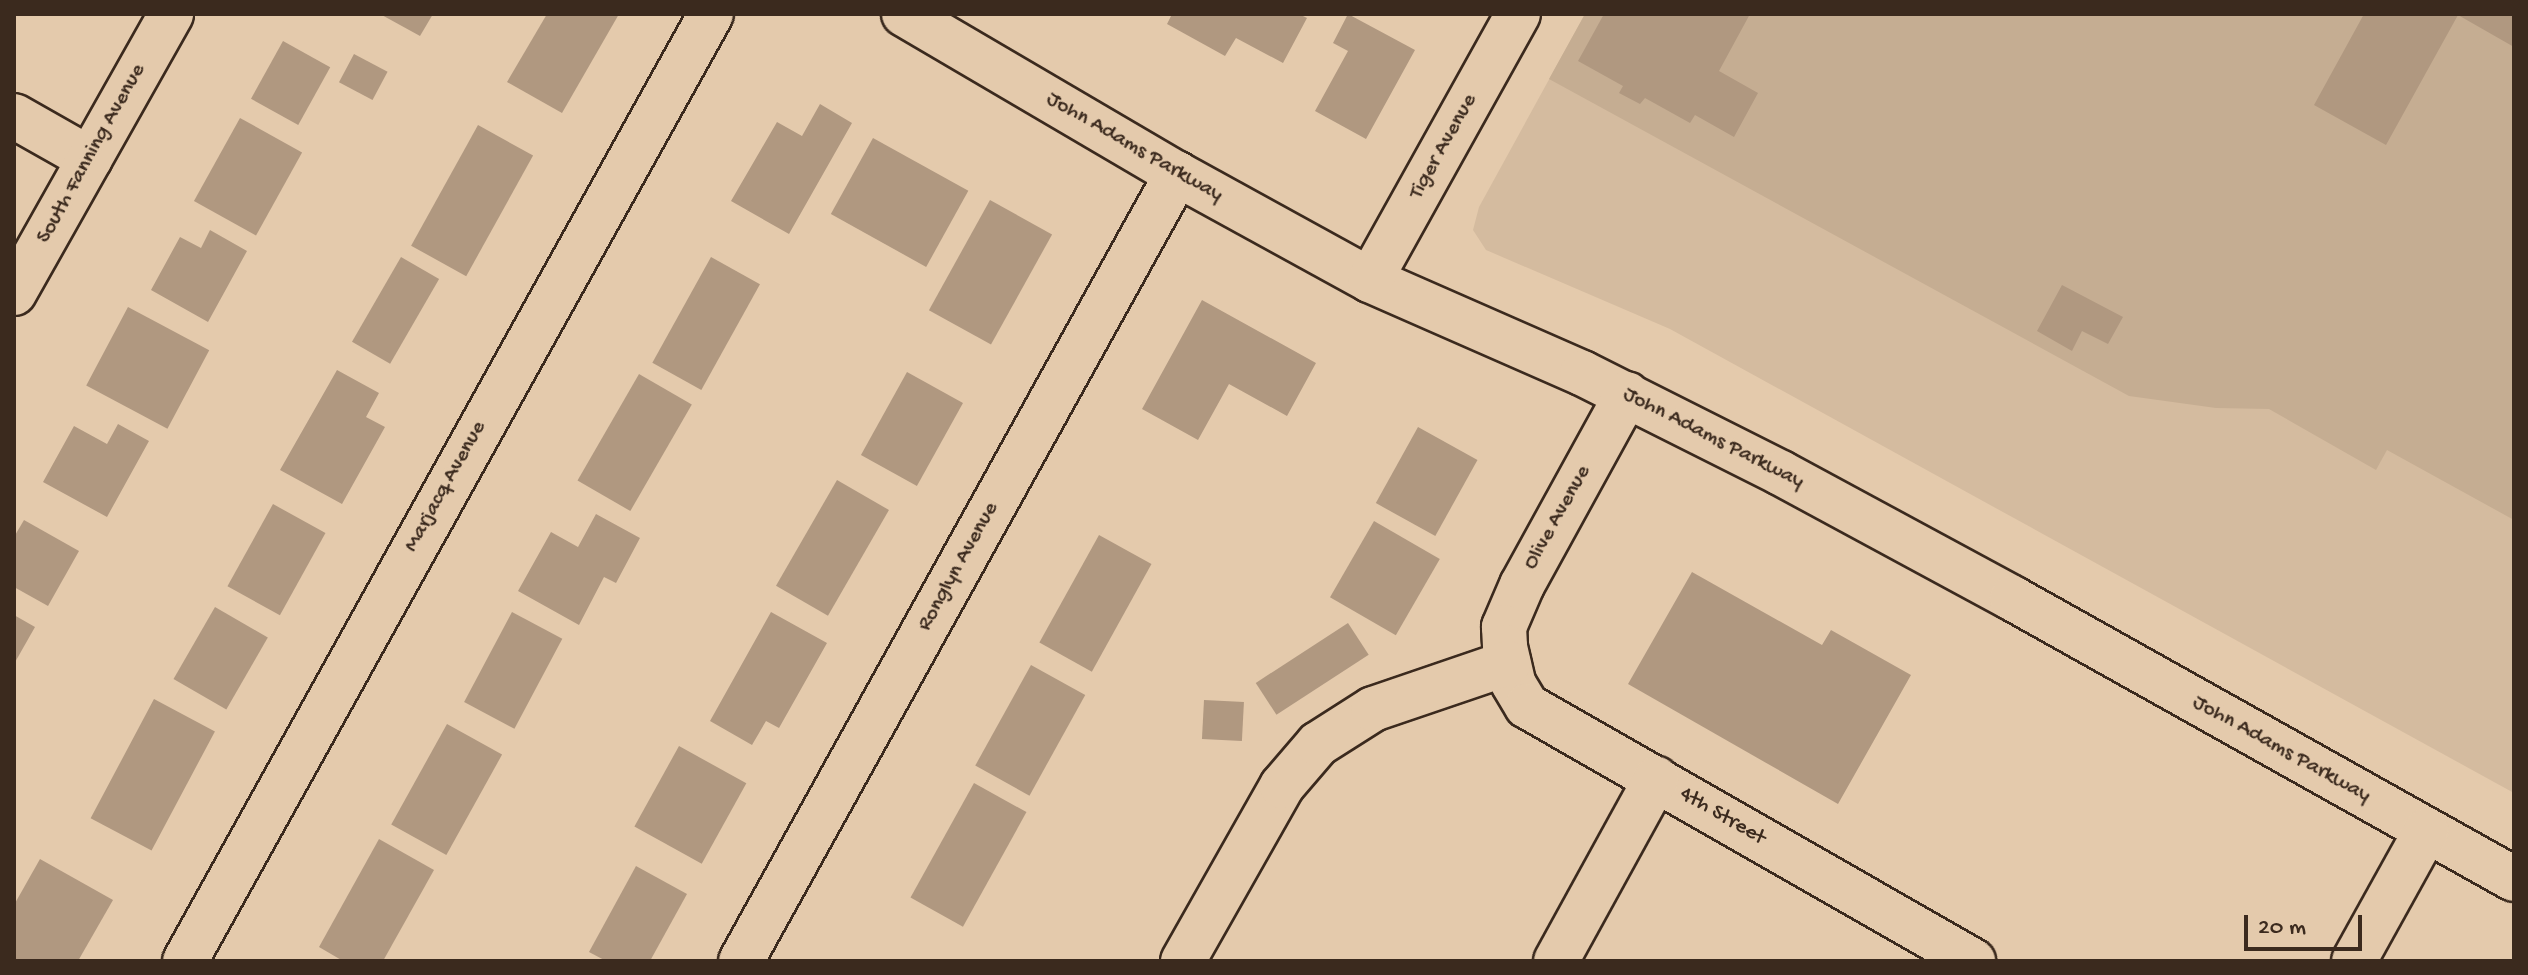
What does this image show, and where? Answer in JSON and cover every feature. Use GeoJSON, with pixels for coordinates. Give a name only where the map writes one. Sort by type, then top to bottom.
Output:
{"type":"FeatureCollection","features":[{"type":"Feature","properties":{"kind":"street","name":"South Fanning Avenue"},"geometry":{"type":"LineString","coordinates":[[14,293],[171,14]]}},
{"type":"Feature","properties":{"kind":"street","name":"Marjacq Avenue"},"geometry":{"type":"LineString","coordinates":[[185,961],[711,14]]}},
{"type":"Feature","properties":{"kind":"street","name":"John Adams Parkway"},"geometry":{"type":"LineString","coordinates":[[904,14],[1177,174],[1370,280],[1627,394],[2012,598],[2514,879]]}},
{"type":"Feature","properties":{"kind":"street","name":"Tiger Avenue"},"geometry":{"type":"LineString","coordinates":[[1370,280],[1518,14]]}},
{"type":"Feature","properties":{"kind":"street"},"geometry":{"type":"LineString","coordinates":[[14,116],[90,159]]}},
{"type":"Feature","properties":{"kind":"street","name":"Ronglyn Avenue"},"geometry":{"type":"LineString","coordinates":[[741,961],[1177,174]]}},
{"type":"Feature","properties":{"kind":"street","name":"Olive Avenue"},"geometry":{"type":"LineString","coordinates":[[1506,655],[1504,627],[1522,585],[1627,394]]}},
{"type":"Feature","properties":{"kind":"street"},"geometry":{"type":"LineString","coordinates":[[1183,961],[1282,786],[1318,744],[1373,709],[1506,655]]}},
{"type":"Feature","properties":{"kind":"street","name":"4th Street"},"geometry":{"type":"LineString","coordinates":[[1506,655],[1513,683],[1527,706],[1973,961]]}},
{"type":"Feature","properties":{"kind":"street"},"geometry":{"type":"LineString","coordinates":[[1556,961],[1656,779]]}},
{"type":"Feature","properties":{"kind":"street"},"geometry":{"type":"LineString","coordinates":[[2354,961],[2426,831]]}},
{"type":"Feature","properties":{"kind":"shaded area"},"geometry":{"type":"Polygon","coordinates":[[[1585,14],[2514,14],[2514,793],[1670,329],[1486,250],[1473,230],[1479,207],[1585,14]]]}},
{"type":"Feature","properties":{"kind":"shaded area"},"geometry":{"type":"Polygon","coordinates":[[[1585,14],[2514,14],[2514,520],[2387,450],[2376,470],[2269,409],[2216,408],[2129,396],[1549,79],[1585,14]]]}},
{"type":"Feature","properties":{"kind":"building"},"geometry":{"type":"Polygon","coordinates":[[[380,14],[433,14],[420,36],[380,14]]]}},
{"type":"Feature","properties":{"kind":"building"},"geometry":{"type":"Polygon","coordinates":[[[547,14],[619,14],[562,113],[507,82],[547,14]]]}},
{"type":"Feature","properties":{"kind":"building"},"geometry":{"type":"Polygon","coordinates":[[[1172,14],[1299,14],[1307,18],[1283,63],[1236,38],[1225,56],[1167,24],[1172,14]]]}},
{"type":"Feature","properties":{"kind":"building"},"geometry":{"type":"Polygon","coordinates":[[[1348,14],[1415,50],[1366,139],[1315,111],[1348,51],[1333,43],[1348,14]]]}},
{"type":"Feature","properties":{"kind":"building"},"geometry":{"type":"Polygon","coordinates":[[[1604,14],[1750,14],[1719,71],[1758,93],[1734,137],[1695,115],[1690,123],[1645,98],[1640,104],[1619,93],[1623,86],[1578,61],[1604,14]]]}},
{"type":"Feature","properties":{"kind":"building"},"geometry":{"type":"Polygon","coordinates":[[[2364,14],[2514,14],[2514,47],[2458,15],[2386,145],[2314,105],[2364,14]]]}},
{"type":"Feature","properties":{"kind":"building"},"geometry":{"type":"Polygon","coordinates":[[[283,41],[330,67],[298,125],[251,99],[283,41]]]}},
{"type":"Feature","properties":{"kind":"building"},"geometry":{"type":"Polygon","coordinates":[[[354,54],[388,72],[373,100],[339,82],[354,54]]]}},
{"type":"Feature","properties":{"kind":"building"},"geometry":{"type":"Polygon","coordinates":[[[820,104],[852,123],[789,234],[731,201],[777,122],[802,136],[820,104]]]}},
{"type":"Feature","properties":{"kind":"building"},"geometry":{"type":"Polygon","coordinates":[[[240,118],[302,152],[256,236],[194,201],[240,118]]]}},
{"type":"Feature","properties":{"kind":"building"},"geometry":{"type":"Polygon","coordinates":[[[478,125],[533,156],[466,276],[411,246],[478,125]]]}},
{"type":"Feature","properties":{"kind":"building"},"geometry":{"type":"Polygon","coordinates":[[[873,138],[968,191],[926,267],[831,214],[873,138]]]}},
{"type":"Feature","properties":{"kind":"building"},"geometry":{"type":"Polygon","coordinates":[[[990,200],[1052,234],[991,345],[929,310],[990,200]]]}},
{"type":"Feature","properties":{"kind":"building"},"geometry":{"type":"Polygon","coordinates":[[[210,230],[247,251],[208,322],[151,290],[180,237],[201,248],[210,230]]]}},
{"type":"Feature","properties":{"kind":"building"},"geometry":{"type":"Polygon","coordinates":[[[401,257],[439,279],[390,364],[352,342],[401,257]]]}},
{"type":"Feature","properties":{"kind":"building"},"geometry":{"type":"Polygon","coordinates":[[[711,257],[760,284],[701,390],[652,363],[711,257]]]}},
{"type":"Feature","properties":{"kind":"building"},"geometry":{"type":"Polygon","coordinates":[[[2062,285],[2123,317],[2108,344],[2082,331],[2072,351],[2037,331],[2062,285]]]}},
{"type":"Feature","properties":{"kind":"building"},"geometry":{"type":"Polygon","coordinates":[[[1202,300],[1316,363],[1287,416],[1229,384],[1198,440],[1142,409],[1202,300]]]}},
{"type":"Feature","properties":{"kind":"building"},"geometry":{"type":"Polygon","coordinates":[[[128,307],[209,350],[167,429],[86,386],[128,307]]]}},
{"type":"Feature","properties":{"kind":"building"},"geometry":{"type":"Polygon","coordinates":[[[337,370],[379,393],[366,417],[385,427],[342,504],[280,470],[337,370]]]}},
{"type":"Feature","properties":{"kind":"building"},"geometry":{"type":"Polygon","coordinates":[[[907,372],[963,403],[917,486],[861,455],[907,372]]]}},
{"type":"Feature","properties":{"kind":"building"},"geometry":{"type":"Polygon","coordinates":[[[639,374],[692,404],[630,511],[578,481],[639,374]]]}},
{"type":"Feature","properties":{"kind":"building"},"geometry":{"type":"Polygon","coordinates":[[[118,424],[149,441],[107,517],[43,482],[74,426],[107,444],[118,424]]]}},
{"type":"Feature","properties":{"kind":"building"},"geometry":{"type":"Polygon","coordinates":[[[1418,427],[1477,460],[1435,536],[1376,503],[1418,427]]]}},
{"type":"Feature","properties":{"kind":"building"},"geometry":{"type":"Polygon","coordinates":[[[837,480],[889,510],[828,616],[776,586],[837,480]]]}},
{"type":"Feature","properties":{"kind":"building"},"geometry":{"type":"Polygon","coordinates":[[[273,504],[325,533],[280,615],[227,586],[273,504]]]}},
{"type":"Feature","properties":{"kind":"building"},"geometry":{"type":"Polygon","coordinates":[[[596,514],[640,538],[616,583],[604,577],[579,625],[518,591],[551,532],[578,547],[596,514]]]}},
{"type":"Feature","properties":{"kind":"building"},"geometry":{"type":"Polygon","coordinates":[[[24,520],[79,551],[48,606],[14,587],[14,537],[24,520]]]}},
{"type":"Feature","properties":{"kind":"building"},"geometry":{"type":"Polygon","coordinates":[[[1374,521],[1440,559],[1396,635],[1330,597],[1374,521]]]}},
{"type":"Feature","properties":{"kind":"building"},"geometry":{"type":"Polygon","coordinates":[[[1099,535],[1151,564],[1092,672],[1039,643],[1099,535]]]}},
{"type":"Feature","properties":{"kind":"building"},"geometry":{"type":"Polygon","coordinates":[[[1692,572],[1822,645],[1831,630],[1911,675],[1838,804],[1628,684],[1692,572]]]}},
{"type":"Feature","properties":{"kind":"building"},"geometry":{"type":"Polygon","coordinates":[[[215,607],[268,638],[226,709],[174,679],[215,607]]]}},
{"type":"Feature","properties":{"kind":"building"},"geometry":{"type":"Polygon","coordinates":[[[512,612],[562,639],[514,729],[464,702],[512,612]]]}},
{"type":"Feature","properties":{"kind":"building"},"geometry":{"type":"Polygon","coordinates":[[[771,612],[827,643],[779,728],[766,721],[752,745],[710,721],[771,612]]]}},
{"type":"Feature","properties":{"kind":"building"},"geometry":{"type":"Polygon","coordinates":[[[14,615],[35,627],[14,664],[14,615]]]}},
{"type":"Feature","properties":{"kind":"building"},"geometry":{"type":"Polygon","coordinates":[[[1348,623],[1369,655],[1276,715],[1256,683],[1348,623]]]}},
{"type":"Feature","properties":{"kind":"building"},"geometry":{"type":"Polygon","coordinates":[[[1031,665],[1085,695],[1029,796],[975,766],[1031,665]]]}},
{"type":"Feature","properties":{"kind":"building"},"geometry":{"type":"Polygon","coordinates":[[[154,699],[215,731],[152,851],[91,818],[154,699]]]}},
{"type":"Feature","properties":{"kind":"building"},"geometry":{"type":"Polygon","coordinates":[[[1204,700],[1244,702],[1242,741],[1202,739],[1204,700]]]}},
{"type":"Feature","properties":{"kind":"building"},"geometry":{"type":"Polygon","coordinates":[[[447,724],[502,755],[446,855],[391,825],[447,724]]]}},
{"type":"Feature","properties":{"kind":"building"},"geometry":{"type":"Polygon","coordinates":[[[679,746],[746,783],[702,864],[634,826],[679,746]]]}},
{"type":"Feature","properties":{"kind":"building"},"geometry":{"type":"Polygon","coordinates":[[[974,783],[1026,812],[963,927],[910,898],[974,783]]]}},
{"type":"Feature","properties":{"kind":"building"},"geometry":{"type":"Polygon","coordinates":[[[379,839],[434,870],[383,961],[343,961],[319,947],[379,839]]]}},
{"type":"Feature","properties":{"kind":"building"},"geometry":{"type":"Polygon","coordinates":[[[40,859],[113,900],[78,961],[14,961],[14,905],[40,859]]]}},
{"type":"Feature","properties":{"kind":"building"},"geometry":{"type":"Polygon","coordinates":[[[636,866],[687,894],[650,961],[606,961],[589,952],[636,866]]]}}]}
